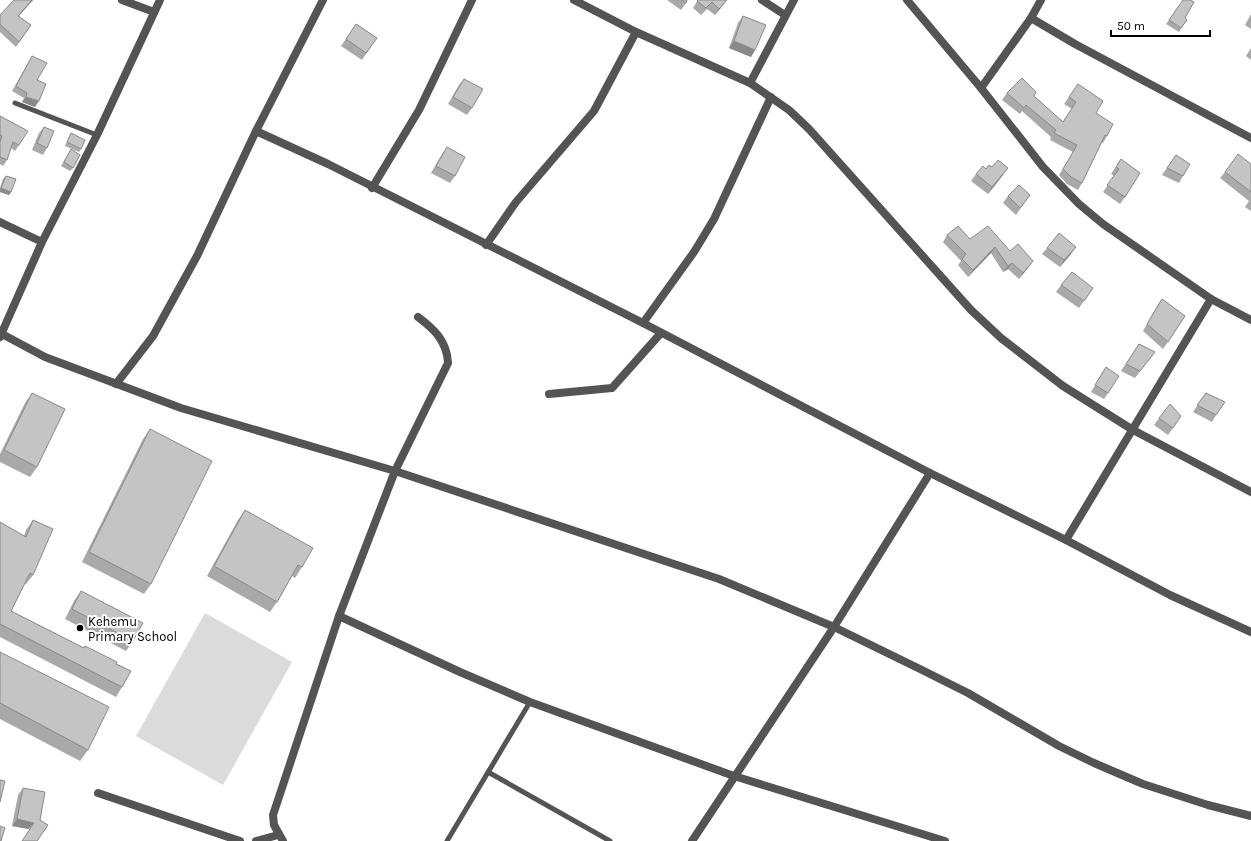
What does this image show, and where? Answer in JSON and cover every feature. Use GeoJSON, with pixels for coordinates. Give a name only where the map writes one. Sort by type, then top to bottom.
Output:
{"type":"FeatureCollection","features":[{"type":"Feature","properties":{"kind":"street"},"geometry":{"type":"LineString","coordinates":[[122,0],[154,12]]}},
{"type":"Feature","properties":{"kind":"street"},"geometry":{"type":"LineString","coordinates":[[160,0],[97,134],[42,242],[1,336],[45,357],[181,408],[395,471],[719,580],[834,626],[968,693],[1059,746],[1094,763],[1143,784],[1208,805],[1251,816]]}},
{"type":"Feature","properties":{"kind":"street"},"geometry":{"type":"LineString","coordinates":[[116,384],[137,358],[160,324],[197,256],[256,131],[323,0]]}},
{"type":"Feature","properties":{"kind":"street"},"geometry":{"type":"LineString","coordinates":[[372,188],[419,110],[472,0]]}},
{"type":"Feature","properties":{"kind":"street"},"geometry":{"type":"LineString","coordinates":[[574,0],[636,32],[750,83],[789,110],[809,129],[971,310],[1001,338],[1063,386],[1132,430],[1251,492]]}},
{"type":"Feature","properties":{"kind":"street"},"geometry":{"type":"LineString","coordinates":[[762,0],[785,15]]}},
{"type":"Feature","properties":{"kind":"street"},"geometry":{"type":"LineString","coordinates":[[750,83],[794,0]]}},
{"type":"Feature","properties":{"kind":"street"},"geometry":{"type":"LineString","coordinates":[[907,0],[981,88],[1043,167],[1079,204],[1103,224],[1211,298],[1251,320]]}},
{"type":"Feature","properties":{"kind":"street"},"geometry":{"type":"LineString","coordinates":[[981,88],[1031,18],[1041,0]]}},
{"type":"Feature","properties":{"kind":"street"},"geometry":{"type":"LineString","coordinates":[[1031,18],[1075,44],[1251,138]]}},
{"type":"Feature","properties":{"kind":"street"},"geometry":{"type":"LineString","coordinates":[[486,245],[516,202],[594,111],[636,32]]}},
{"type":"Feature","properties":{"kind":"street"},"geometry":{"type":"LineString","coordinates":[[643,323],[694,252],[714,219],[771,97]]}},
{"type":"Feature","properties":{"kind":"street"},"geometry":{"type":"LineString","coordinates":[[256,131],[328,164],[372,188],[643,323],[930,473],[1066,540],[1170,595],[1251,632]]}},
{"type":"Feature","properties":{"kind":"street"},"geometry":{"type":"LineString","coordinates":[[0,222],[42,242]]}},
{"type":"Feature","properties":{"kind":"street"},"geometry":{"type":"LineString","coordinates":[[1066,540],[1211,298]]}},
{"type":"Feature","properties":{"kind":"street"},"geometry":{"type":"LineString","coordinates":[[256,841],[281,838],[274,825],[273,815],[339,616],[395,471],[448,363],[448,355],[436,330],[418,316]]}},
{"type":"Feature","properties":{"kind":"street"},"geometry":{"type":"LineString","coordinates":[[549,394],[612,388],[662,333]]}},
{"type":"Feature","properties":{"kind":"street"},"geometry":{"type":"LineString","coordinates":[[692,841],[834,626],[930,473]]}},
{"type":"Feature","properties":{"kind":"street"},"geometry":{"type":"LineString","coordinates":[[339,616],[460,672],[530,702],[734,776],[945,841]]}},
{"type":"Feature","properties":{"kind":"street"},"geometry":{"type":"LineString","coordinates":[[98,793],[240,841]]}},
{"type":"Feature","properties":{"kind":"lane"},"geometry":{"type":"LineString","coordinates":[[15,103],[97,134]]}},
{"type":"Feature","properties":{"kind":"lane"},"geometry":{"type":"LineString","coordinates":[[447,841],[530,702]]}},
{"type":"Feature","properties":{"kind":"lane"},"geometry":{"type":"LineString","coordinates":[[488,772],[610,841]]}},
{"type":"Feature","properties":{"kind":"shaded area"},"geometry":{"type":"Polygon","coordinates":[[[205,613],[292,662],[223,785],[136,736],[205,613]]]}},
{"type":"Feature","properties":{"kind":"building"},"geometry":{"type":"Polygon","coordinates":[[[14,0],[32,0],[18,16],[31,25],[19,42],[0,24],[0,15],[14,0]]]}},
{"type":"Feature","properties":{"kind":"building"},"geometry":{"type":"Polygon","coordinates":[[[727,0],[719,9],[712,2],[706,8],[697,1],[727,0]]]}},
{"type":"Feature","properties":{"kind":"building"},"geometry":{"type":"Polygon","coordinates":[[[1183,0],[1190,0],[1194,2],[1185,18],[1187,20],[1181,28],[1169,20],[1183,0]]]}},
{"type":"Feature","properties":{"kind":"building"},"geometry":{"type":"Polygon","coordinates":[[[743,16],[766,25],[755,50],[734,41],[743,16]]]}},
{"type":"Feature","properties":{"kind":"building"},"geometry":{"type":"Polygon","coordinates":[[[356,24],[377,38],[366,53],[346,39],[356,24]]]}},
{"type":"Feature","properties":{"kind":"building"},"geometry":{"type":"Polygon","coordinates":[[[32,56],[47,63],[37,80],[46,84],[39,101],[26,97],[27,93],[16,86],[32,56]]]}},
{"type":"Feature","properties":{"kind":"building"},"geometry":{"type":"Polygon","coordinates":[[[1022,78],[1036,92],[1034,96],[1063,122],[1076,102],[1069,97],[1078,84],[1103,101],[1096,113],[1113,124],[1107,136],[1105,135],[1082,183],[1071,177],[1063,169],[1077,145],[1054,133],[1056,130],[1026,105],[1024,108],[1007,93],[1022,78]]]}},
{"type":"Feature","properties":{"kind":"building"},"geometry":{"type":"Polygon","coordinates":[[[464,79],[483,89],[472,108],[453,97],[464,79]]]}},
{"type":"Feature","properties":{"kind":"building"},"geometry":{"type":"Polygon","coordinates":[[[0,116],[28,131],[19,145],[13,142],[7,160],[0,157],[0,142],[2,136],[0,135],[0,116]]]}},
{"type":"Feature","properties":{"kind":"building"},"geometry":{"type":"Polygon","coordinates":[[[44,127],[54,131],[47,148],[37,143],[44,127]]]}},
{"type":"Feature","properties":{"kind":"building"},"geometry":{"type":"Polygon","coordinates":[[[71,133],[85,140],[81,149],[67,142],[71,133]]]}},
{"type":"Feature","properties":{"kind":"building"},"geometry":{"type":"Polygon","coordinates":[[[447,147],[465,157],[455,176],[436,166],[447,147]]]}},
{"type":"Feature","properties":{"kind":"building"},"geometry":{"type":"Polygon","coordinates":[[[71,149],[80,155],[73,168],[64,162],[71,149]]]}},
{"type":"Feature","properties":{"kind":"building"},"geometry":{"type":"Polygon","coordinates":[[[1238,154],[1251,164],[1251,192],[1225,172],[1238,154]]]}},
{"type":"Feature","properties":{"kind":"building"},"geometry":{"type":"Polygon","coordinates":[[[1176,155],[1190,164],[1183,176],[1167,168],[1176,155]]]}},
{"type":"Feature","properties":{"kind":"building"},"geometry":{"type":"Polygon","coordinates":[[[1121,159],[1140,173],[1125,197],[1107,185],[1119,169],[1116,167],[1121,159]]]}},
{"type":"Feature","properties":{"kind":"building"},"geometry":{"type":"Polygon","coordinates":[[[998,160],[1008,168],[992,187],[976,174],[983,166],[986,169],[989,165],[992,167],[998,160]]]}},
{"type":"Feature","properties":{"kind":"building"},"geometry":{"type":"Polygon","coordinates":[[[6,176],[16,179],[11,192],[1,188],[6,176]]]}},
{"type":"Feature","properties":{"kind":"building"},"geometry":{"type":"Polygon","coordinates":[[[1019,185],[1030,195],[1020,208],[1008,196],[1019,185]]]}},
{"type":"Feature","properties":{"kind":"building"},"geometry":{"type":"Polygon","coordinates":[[[958,226],[970,239],[988,226],[1010,251],[1018,244],[1033,261],[1023,273],[1012,263],[1008,266],[995,247],[973,270],[962,259],[966,254],[947,235],[958,226]]]}},
{"type":"Feature","properties":{"kind":"building"},"geometry":{"type":"Polygon","coordinates":[[[1059,233],[1076,247],[1064,260],[1047,248],[1059,233]]]}},
{"type":"Feature","properties":{"kind":"building"},"geometry":{"type":"Polygon","coordinates":[[[1072,272],[1093,288],[1084,301],[1061,285],[1072,272]]]}},
{"type":"Feature","properties":{"kind":"building"},"geometry":{"type":"Polygon","coordinates":[[[1162,299],[1185,316],[1168,342],[1147,324],[1162,299]]]}},
{"type":"Feature","properties":{"kind":"building"},"geometry":{"type":"Polygon","coordinates":[[[1139,344],[1155,352],[1140,371],[1126,364],[1139,344]]]}},
{"type":"Feature","properties":{"kind":"building"},"geometry":{"type":"Polygon","coordinates":[[[1106,367],[1119,376],[1108,393],[1095,385],[1106,367]]]}},
{"type":"Feature","properties":{"kind":"building"},"geometry":{"type":"Polygon","coordinates":[[[32,393],[65,409],[37,467],[4,450],[32,393]]]}},
{"type":"Feature","properties":{"kind":"building"},"geometry":{"type":"Polygon","coordinates":[[[1206,393],[1225,402],[1216,415],[1197,405],[1206,393]]]}},
{"type":"Feature","properties":{"kind":"building"},"geometry":{"type":"Polygon","coordinates":[[[1170,404],[1181,416],[1173,428],[1159,418],[1170,404]]]}},
{"type":"Feature","properties":{"kind":"building"},"geometry":{"type":"Polygon","coordinates":[[[150,429],[212,461],[151,584],[89,552],[150,429]]]}},
{"type":"Feature","properties":{"kind":"building"},"geometry":{"type":"Polygon","coordinates":[[[245,510],[313,548],[302,567],[298,565],[277,602],[214,566],[245,510]]]}},
{"type":"Feature","properties":{"kind":"building"},"geometry":{"type":"Polygon","coordinates":[[[33,520],[53,529],[33,575],[30,573],[11,611],[84,648],[85,646],[117,662],[116,664],[131,671],[122,687],[0,624],[0,522],[26,537],[33,520]]]}},
{"type":"Feature","properties":{"kind":"building"},"geometry":{"type":"Polygon","coordinates":[[[81,591],[143,623],[133,641],[72,609],[81,591]]]}},
{"type":"Feature","properties":{"kind":"building"},"geometry":{"type":"Polygon","coordinates":[[[0,652],[109,707],[88,750],[0,703],[0,652]]]}},
{"type":"Feature","properties":{"kind":"building"},"geometry":{"type":"Polygon","coordinates":[[[0,780],[5,781],[0,802],[0,780]]]}},
{"type":"Feature","properties":{"kind":"building"},"geometry":{"type":"Polygon","coordinates":[[[23,788],[45,792],[40,820],[48,825],[37,841],[22,841],[34,823],[17,819],[23,788]]]}},
{"type":"Feature","properties":{"kind":"building"},"geometry":{"type":"Polygon","coordinates":[[[0,826],[5,828],[1,841],[0,841],[0,826]]]}},
{"type":"Feature","properties":{"kind":"place","name":"Kehemu Primary School"},"geometry":{"type":"Point","coordinates":[80,628]}}]}
